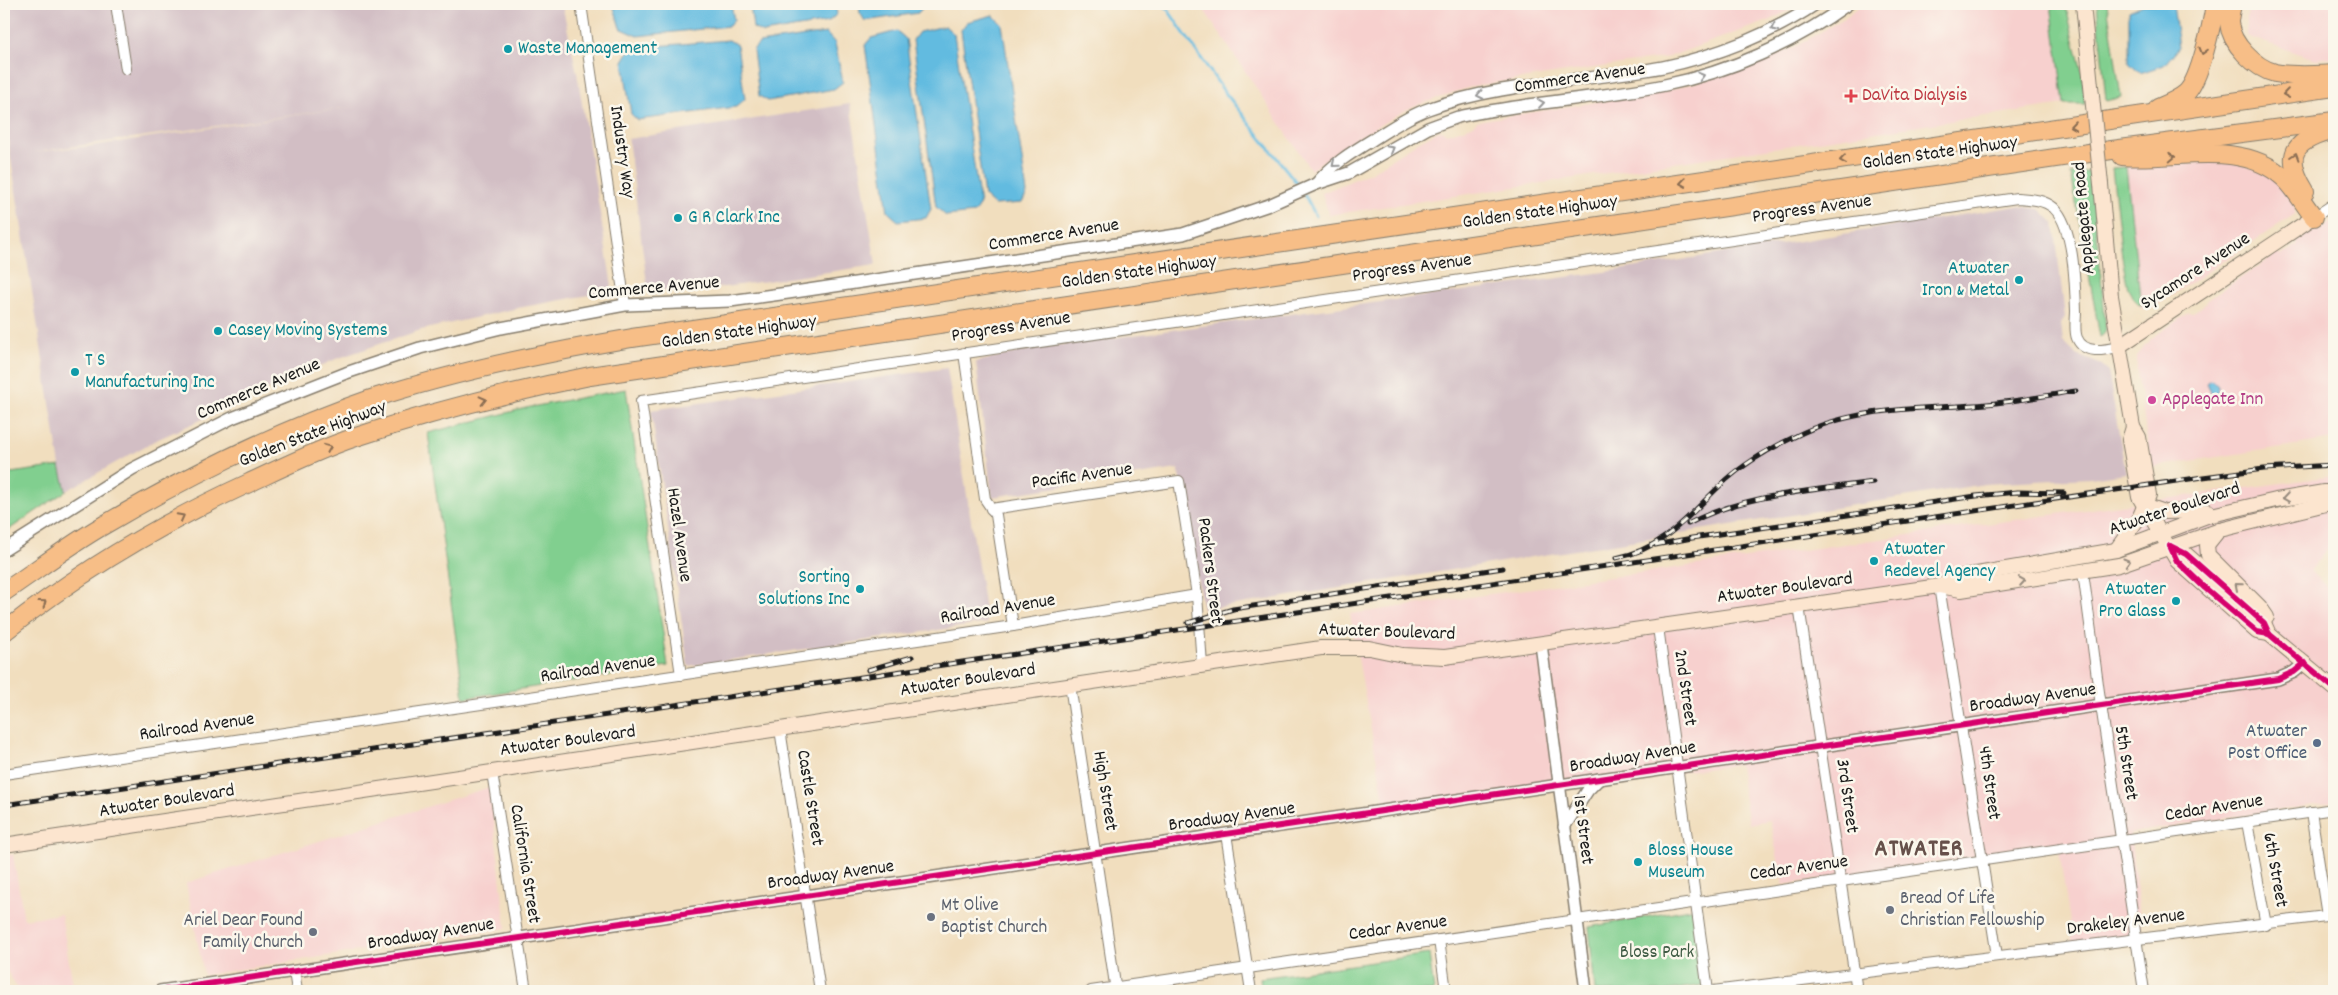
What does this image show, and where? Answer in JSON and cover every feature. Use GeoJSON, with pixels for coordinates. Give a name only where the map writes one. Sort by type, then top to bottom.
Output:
{"type":"FeatureCollection","features":[{"type":"Feature","properties":{"kind":"highway"},"geometry":{"type":"LineString","coordinates":[[2136,117],[2176,100],[2191,87],[2198,71],[2216,4]]}},
{"type":"Feature","properties":{"kind":"highway"},"geometry":{"type":"LineString","coordinates":[[2232,4],[2230,24],[2232,34],[2241,48],[2254,61],[2273,72],[2299,76],[2334,74]]}},
{"type":"Feature","properties":{"kind":"highway","name":"Golden State Highway"},"geometry":{"type":"LineString","coordinates":[[4,592],[102,526],[195,474],[291,430],[371,399],[454,374],[543,353],[642,336],[2334,87]]}},
{"type":"Feature","properties":{"kind":"highway","name":"Golden State Highway"},"geometry":{"type":"LineString","coordinates":[[4,632],[62,588],[148,535],[215,498],[285,466],[352,439],[461,405],[525,389],[620,372],[2089,153],[2334,121]]}},
{"type":"Feature","properties":{"kind":"highway"},"geometry":{"type":"LineString","coordinates":[[2314,217],[2307,193],[2295,174],[2294,154],[2306,140],[2334,130]]}},
{"type":"Feature","properties":{"kind":"highway"},"geometry":{"type":"LineString","coordinates":[[2089,153],[2143,158],[2228,154],[2249,158],[2284,178],[2314,217]]}},
{"type":"Feature","properties":{"kind":"main road","name":"Applegate Road"},"geometry":{"type":"LineString","coordinates":[[2083,4],[2111,296],[2118,347],[2133,427],[2129,440],[2139,497],[2170,546],[2177,561],[2205,588],[2257,632],[2267,628]]}},
{"type":"Feature","properties":{"kind":"main road","name":"Sycamore Avenue"},"geometry":{"type":"LineString","coordinates":[[2118,347],[2314,217]]}},
{"type":"Feature","properties":{"kind":"main road","name":"Atwater Boulevard"},"geometry":{"type":"LineString","coordinates":[[4,846],[1070,684],[1321,648],[1369,648],[1402,655],[1445,657],[1939,586],[1960,577],[2116,550],[2160,532],[2231,510],[2276,500],[2334,492]]}},
{"type":"Feature","properties":{"kind":"main road","name":"Atwater Boulevard"},"geometry":{"type":"LineString","coordinates":[[1939,586],[1961,590],[2083,572],[2134,561],[2170,546],[2220,530],[2334,502]]}},
{"type":"Feature","properties":{"kind":"main road"},"geometry":{"type":"LineString","coordinates":[[2116,550],[2145,504],[2165,512],[2231,510]]}},
{"type":"Feature","properties":{"kind":"main road"},"geometry":{"type":"LineString","coordinates":[[2220,530],[2207,545],[2208,555],[2266,614],[2267,628],[2334,688]]}},
{"type":"Feature","properties":{"kind":"street"},"geometry":{"type":"LineString","coordinates":[[116,4],[126,69]]}},
{"type":"Feature","properties":{"kind":"street","name":"Industry Way"},"geometry":{"type":"LineString","coordinates":[[581,4],[625,305]]}},
{"type":"Feature","properties":{"kind":"street","name":"Commerce Avenue"},"geometry":{"type":"LineString","coordinates":[[1316,184],[1338,161],[1426,110],[1456,100],[1487,93],[1664,66],[1703,56],[1776,27],[1816,4]]}},
{"type":"Feature","properties":{"kind":"street","name":"Commerce Avenue"},"geometry":{"type":"LineString","coordinates":[[4,550],[132,469],[249,411],[346,373],[420,348],[501,328],[625,305],[730,300],[788,293],[1183,234],[1234,218],[1289,197],[1316,184],[1349,173],[1428,128],[1458,117],[1503,108],[1665,85],[1715,71],[1744,61],[1788,40],[1848,4]]}},
{"type":"Feature","properties":{"kind":"street","name":"Progress Avenue"},"geometry":{"type":"LineString","coordinates":[[641,401],[2018,198],[2041,201],[2053,208],[2060,216],[2067,231],[2075,283],[2077,337]]}},
{"type":"Feature","properties":{"kind":"street","name":"Sycamore Avenue"},"geometry":{"type":"LineString","coordinates":[[2314,217],[2334,204]]}},
{"type":"Feature","properties":{"kind":"street","name":"Sycamore Avenue"},"geometry":{"type":"LineString","coordinates":[[2077,337],[2090,350],[2118,347]]}},
{"type":"Feature","properties":{"kind":"street"},"geometry":{"type":"LineString","coordinates":[[964,353],[985,499],[996,515],[1013,626]]}},
{"type":"Feature","properties":{"kind":"street","name":"Hazel Avenue"},"geometry":{"type":"LineString","coordinates":[[641,401],[681,675]]}},
{"type":"Feature","properties":{"kind":"street","name":"Pacific Avenue"},"geometry":{"type":"LineString","coordinates":[[991,508],[1179,481]]}},
{"type":"Feature","properties":{"kind":"street","name":"Packers Street"},"geometry":{"type":"LineString","coordinates":[[1179,481],[1197,595],[1202,665]]}},
{"type":"Feature","properties":{"kind":"street","name":"5th Street"},"geometry":{"type":"LineString","coordinates":[[2083,572],[2144,991]]}},
{"type":"Feature","properties":{"kind":"street","name":"4th Street"},"geometry":{"type":"LineString","coordinates":[[1939,586],[1997,956]]}},
{"type":"Feature","properties":{"kind":"street","name":"Railroad Avenue"},"geometry":{"type":"LineString","coordinates":[[4,774],[1013,626],[1197,595]]}},
{"type":"Feature","properties":{"kind":"street","name":"3rd Street"},"geometry":{"type":"LineString","coordinates":[[1799,606],[1842,881],[1857,991]]}},
{"type":"Feature","properties":{"kind":"street","name":"2nd Street"},"geometry":{"type":"LineString","coordinates":[[1658,627],[1708,991]]}},
{"type":"Feature","properties":{"kind":"street","name":"1st Street"},"geometry":{"type":"LineString","coordinates":[[1541,644],[1586,991]]}},
{"type":"Feature","properties":{"kind":"street","name":"Broadway Avenue"},"geometry":{"type":"LineString","coordinates":[[160,991],[2278,679],[2294,672],[2304,663]]}},
{"type":"Feature","properties":{"kind":"street","name":"High Street"},"geometry":{"type":"LineString","coordinates":[[1070,684],[1116,989]]}},
{"type":"Feature","properties":{"kind":"street","name":"Castle Street"},"geometry":{"type":"LineString","coordinates":[[780,729],[820,991]]}},
{"type":"Feature","properties":{"kind":"street","name":"California Street"},"geometry":{"type":"LineString","coordinates":[[492,772],[526,991]]}},
{"type":"Feature","properties":{"kind":"street"},"geometry":{"type":"LineString","coordinates":[[1564,826],[1588,790],[1598,779]]}},
{"type":"Feature","properties":{"kind":"street","name":"Cedar Avenue"},"geometry":{"type":"LineString","coordinates":[[1091,991],[1116,989],[2334,809]]}},
{"type":"Feature","properties":{"kind":"street"},"geometry":{"type":"LineString","coordinates":[[2311,812],[2331,915]]}},
{"type":"Feature","properties":{"kind":"street","name":"6th Street"},"geometry":{"type":"LineString","coordinates":[[2247,822],[2266,924]]}},
{"type":"Feature","properties":{"kind":"street"},"geometry":{"type":"LineString","coordinates":[[1226,834],[1251,991]]}},
{"type":"Feature","properties":{"kind":"street","name":"Drakeley Avenue"},"geometry":{"type":"LineString","coordinates":[[1713,991],[2331,915]]}},
{"type":"Feature","properties":{"kind":"street"},"geometry":{"type":"LineString","coordinates":[[1439,940],[1446,991]]}},
{"type":"Feature","properties":{"kind":"street"},"geometry":{"type":"LineString","coordinates":[[294,971],[297,991]]}},
{"type":"Feature","properties":{"kind":"shaded area"},"geometry":{"type":"Polygon","coordinates":[[[4,4],[562,4],[577,73],[612,286],[605,292],[518,308],[421,330],[336,359],[154,441],[66,491],[60,466],[4,116],[4,4]],[[363,105],[35,152],[91,146],[363,105]]]}},
{"type":"Feature","properties":{"kind":"shaded area"},"geometry":{"type":"Polygon","coordinates":[[[1200,4],[1800,4],[1771,20],[1668,57],[1474,86],[1411,107],[1342,147],[1311,170],[1200,4]]]}},
{"type":"Feature","properties":{"kind":"shaded area"},"geometry":{"type":"Polygon","coordinates":[[[1862,4],[2051,4],[2064,104],[1329,215],[1322,193],[1372,172],[1418,142],[1441,130],[1447,134],[1472,126],[1477,121],[1662,92],[1748,68],[1793,48],[1848,16],[1862,4]]]}},
{"type":"Feature","properties":{"kind":"shaded area"},"geometry":{"type":"Polygon","coordinates":[[[2248,4],[2334,4],[2334,57],[2315,59],[2246,36],[2248,4]]]}},
{"type":"Feature","properties":{"kind":"shaded area"},"geometry":{"type":"Polygon","coordinates":[[[850,104],[876,265],[725,287],[648,291],[628,139],[850,104]]]}},
{"type":"Feature","properties":{"kind":"shaded area"},"geometry":{"type":"Polygon","coordinates":[[[2233,162],[2260,170],[2283,187],[2295,202],[2295,214],[2151,309],[2141,308],[2126,167],[2233,162]]]}},
{"type":"Feature","properties":{"kind":"shaded area"},"geometry":{"type":"Polygon","coordinates":[[[2017,206],[2040,209],[2054,223],[2065,317],[2061,323],[2063,342],[2077,355],[2102,365],[2108,372],[2126,473],[2090,478],[1985,484],[1203,610],[1178,469],[992,497],[976,362],[1037,348],[1619,270],[2017,206]]]}},
{"type":"Feature","properties":{"kind":"shaded area"},"geometry":{"type":"Polygon","coordinates":[[[2334,220],[2334,439],[2151,467],[2137,370],[2137,355],[2152,338],[2188,313],[2192,313],[2207,303],[2207,300],[2277,254],[2282,255],[2297,245],[2297,241],[2320,226],[2323,228],[2334,220]]]}},
{"type":"Feature","properties":{"kind":"shaded area"},"geometry":{"type":"Polygon","coordinates":[[[947,368],[987,623],[688,666],[651,410],[947,368]]]}},
{"type":"Feature","properties":{"kind":"shaded area"},"geometry":{"type":"Polygon","coordinates":[[[2334,476],[2334,541],[2310,571],[2334,592],[2334,802],[2130,833],[2142,935],[2073,943],[2058,844],[1783,885],[1770,820],[1749,824],[1739,765],[1385,806],[1350,614],[2334,476]]]}},
{"type":"Feature","properties":{"kind":"shaded area"},"geometry":{"type":"Polygon","coordinates":[[[490,787],[506,928],[204,975],[186,883],[490,787]]]}},
{"type":"Feature","properties":{"kind":"shaded area"},"geometry":{"type":"Polygon","coordinates":[[[13,854],[24,919],[61,914],[74,991],[19,991],[4,966],[4,857],[13,854]]]}},
{"type":"Feature","properties":{"kind":"green space"},"geometry":{"type":"Polygon","coordinates":[[[2051,4],[2065,4],[2082,72],[2085,104],[2064,104],[2051,4]]]}},
{"type":"Feature","properties":{"kind":"green space"},"geometry":{"type":"Polygon","coordinates":[[[2097,4],[2107,4],[2121,97],[2106,101],[2097,4]]]}},
{"type":"Feature","properties":{"kind":"green space"},"geometry":{"type":"Polygon","coordinates":[[[2126,167],[2141,306],[2128,289],[2122,257],[2112,168],[2126,167]]]}},
{"type":"Feature","properties":{"kind":"green space"},"geometry":{"type":"Polygon","coordinates":[[[2094,171],[2095,214],[2106,329],[2100,337],[2071,174],[2094,171]]]}},
{"type":"Feature","properties":{"kind":"green space"},"geometry":{"type":"Polygon","coordinates":[[[626,389],[668,666],[464,698],[428,433],[526,408],[626,389]]]}},
{"type":"Feature","properties":{"kind":"green space"},"geometry":{"type":"Polygon","coordinates":[[[60,466],[66,491],[4,533],[4,474],[60,466]]]}},
{"type":"Feature","properties":{"kind":"green space","name":"Bloss Park"},"geometry":{"type":"Polygon","coordinates":[[[1696,908],[1704,985],[1663,991],[1595,991],[1589,927],[1696,908]]]}},
{"type":"Feature","properties":{"kind":"green space"},"geometry":{"type":"Polygon","coordinates":[[[1429,954],[1434,991],[1262,991],[1260,978],[1429,954]]]}},
{"type":"Feature","properties":{"kind":"water"},"geometry":{"type":"Polygon","coordinates":[[[613,4],[731,4],[734,20],[729,26],[638,36],[620,28],[613,4]]]}},
{"type":"Feature","properties":{"kind":"water"},"geometry":{"type":"Polygon","coordinates":[[[750,4],[835,4],[837,14],[828,22],[763,33],[753,28],[750,4]]]}},
{"type":"Feature","properties":{"kind":"water"},"geometry":{"type":"Polygon","coordinates":[[[859,4],[923,4],[924,6],[918,13],[865,21],[860,13],[859,4]]]}},
{"type":"Feature","properties":{"kind":"water"},"geometry":{"type":"Polygon","coordinates":[[[2145,4],[2173,5],[2179,47],[2164,65],[2140,73],[2129,63],[2129,11],[2145,4]]]}},
{"type":"Feature","properties":{"kind":"water"},"geometry":{"type":"Polygon","coordinates":[[[993,15],[1002,24],[1027,193],[1022,203],[994,205],[984,196],[961,30],[967,22],[993,15]]]}},
{"type":"Feature","properties":{"kind":"water"},"geometry":{"type":"Polygon","coordinates":[[[945,26],[954,34],[980,204],[974,213],[946,216],[936,207],[913,40],[919,32],[945,26]]]}},
{"type":"Feature","properties":{"kind":"water"},"geometry":{"type":"Polygon","coordinates":[[[897,31],[906,39],[931,209],[926,218],[898,221],[888,212],[865,45],[871,38],[897,31]]]}},
{"type":"Feature","properties":{"kind":"water"},"geometry":{"type":"Polygon","coordinates":[[[826,33],[835,43],[843,82],[834,89],[768,101],[759,96],[753,50],[759,43],[826,33]]]}},
{"type":"Feature","properties":{"kind":"water"},"geometry":{"type":"Polygon","coordinates":[[[729,40],[737,45],[745,99],[736,107],[637,120],[631,114],[623,61],[631,48],[729,40]]]}},
{"type":"Feature","properties":{"kind":"water"},"geometry":{"type":"Polygon","coordinates":[[[2211,380],[2218,386],[2217,393],[2213,396],[2207,383],[2211,380]]]}},
{"type":"Feature","properties":{"kind":"waterway"},"geometry":{"type":"LineString","coordinates":[[1164,4],[1223,90],[1300,187]]}},
{"type":"Feature","properties":{"kind":"waterway"},"geometry":{"type":"LineString","coordinates":[[1303,192],[1316,216]]}},
{"type":"Feature","properties":{"kind":"railway"},"geometry":{"type":"LineString","coordinates":[[1616,558],[1634,553],[1664,538],[1741,468],[1777,445],[1817,427],[1860,415],[1906,409],[1987,404],[2076,391]]}},
{"type":"Feature","properties":{"kind":"railway"},"geometry":{"type":"LineString","coordinates":[[4,805],[2203,477],[2264,469],[2334,465]]}},
{"type":"Feature","properties":{"kind":"railway"},"geometry":{"type":"LineString","coordinates":[[1688,524],[1709,514],[1754,500],[1802,491],[1873,482]]}},
{"type":"Feature","properties":{"kind":"railway"},"geometry":{"type":"LineString","coordinates":[[1655,545],[1976,496],[2017,492],[2064,493]]}},
{"type":"Feature","properties":{"kind":"railway"},"geometry":{"type":"LineString","coordinates":[[1188,623],[1233,609],[1503,568]]}},
{"type":"Feature","properties":{"kind":"railway"},"geometry":{"type":"LineString","coordinates":[[868,670],[912,657]]}},
{"type":"Feature","properties":{"kind":"cycle path"},"geometry":{"type":"LineString","coordinates":[[2170,546],[2186,554],[2264,623],[2269,634],[2334,688]]}},
{"type":"Feature","properties":{"kind":"cycle path"},"geometry":{"type":"LineString","coordinates":[[2170,546],[2177,561],[2205,588],[2257,632],[2269,634]]}},
{"type":"Feature","properties":{"kind":"cycle path"},"geometry":{"type":"LineString","coordinates":[[160,991],[2278,679],[2294,672],[2305,663]]}},
{"type":"Feature","properties":{"kind":"place","name":"Waste Management"},"geometry":{"type":"Point","coordinates":[508,49]}},
{"type":"Feature","properties":{"kind":"place","name":"DaVita Dialysis"},"geometry":{"type":"Point","coordinates":[1851,96]}},
{"type":"Feature","properties":{"kind":"place","name":"G R Clark Inc"},"geometry":{"type":"Point","coordinates":[678,218]}},
{"type":"Feature","properties":{"kind":"place","name":"Atwater Iron & Metal"},"geometry":{"type":"Point","coordinates":[2019,280]}},
{"type":"Feature","properties":{"kind":"place","name":"Casey Moving Systems"},"geometry":{"type":"Point","coordinates":[218,331]}},
{"type":"Feature","properties":{"kind":"place","name":"T S Manufacturing Inc"},"geometry":{"type":"Point","coordinates":[75,372]}},
{"type":"Feature","properties":{"kind":"place","name":"Applegate Inn"},"geometry":{"type":"Point","coordinates":[2152,400]}},
{"type":"Feature","properties":{"kind":"place","name":"Atwater Redevel Agency"},"geometry":{"type":"Point","coordinates":[1874,561]}},
{"type":"Feature","properties":{"kind":"place","name":"Sorting Solutions Inc"},"geometry":{"type":"Point","coordinates":[860,589]}},
{"type":"Feature","properties":{"kind":"place","name":"Atwater Pro Glass"},"geometry":{"type":"Point","coordinates":[2176,601]}},
{"type":"Feature","properties":{"kind":"place","name":"Atwater Post Office"},"geometry":{"type":"Point","coordinates":[2317,743]}},
{"type":"Feature","properties":{"kind":"place","name":"Bloss House Museum"},"geometry":{"type":"Point","coordinates":[1638,862]}},
{"type":"Feature","properties":{"kind":"place","name":"Bread Of Life Christian Fellowship"},"geometry":{"type":"Point","coordinates":[1890,910]}},
{"type":"Feature","properties":{"kind":"place","name":"Mt Olive Baptist Church"},"geometry":{"type":"Point","coordinates":[931,917]}},
{"type":"Feature","properties":{"kind":"place","name":"Ariel Dear Found Family Church"},"geometry":{"type":"Point","coordinates":[313,932]}},
{"type":"Feature","properties":{"kind":"district","name":"ATWATER"},"geometry":{"type":"Point","coordinates":[1919,850]}}]}
